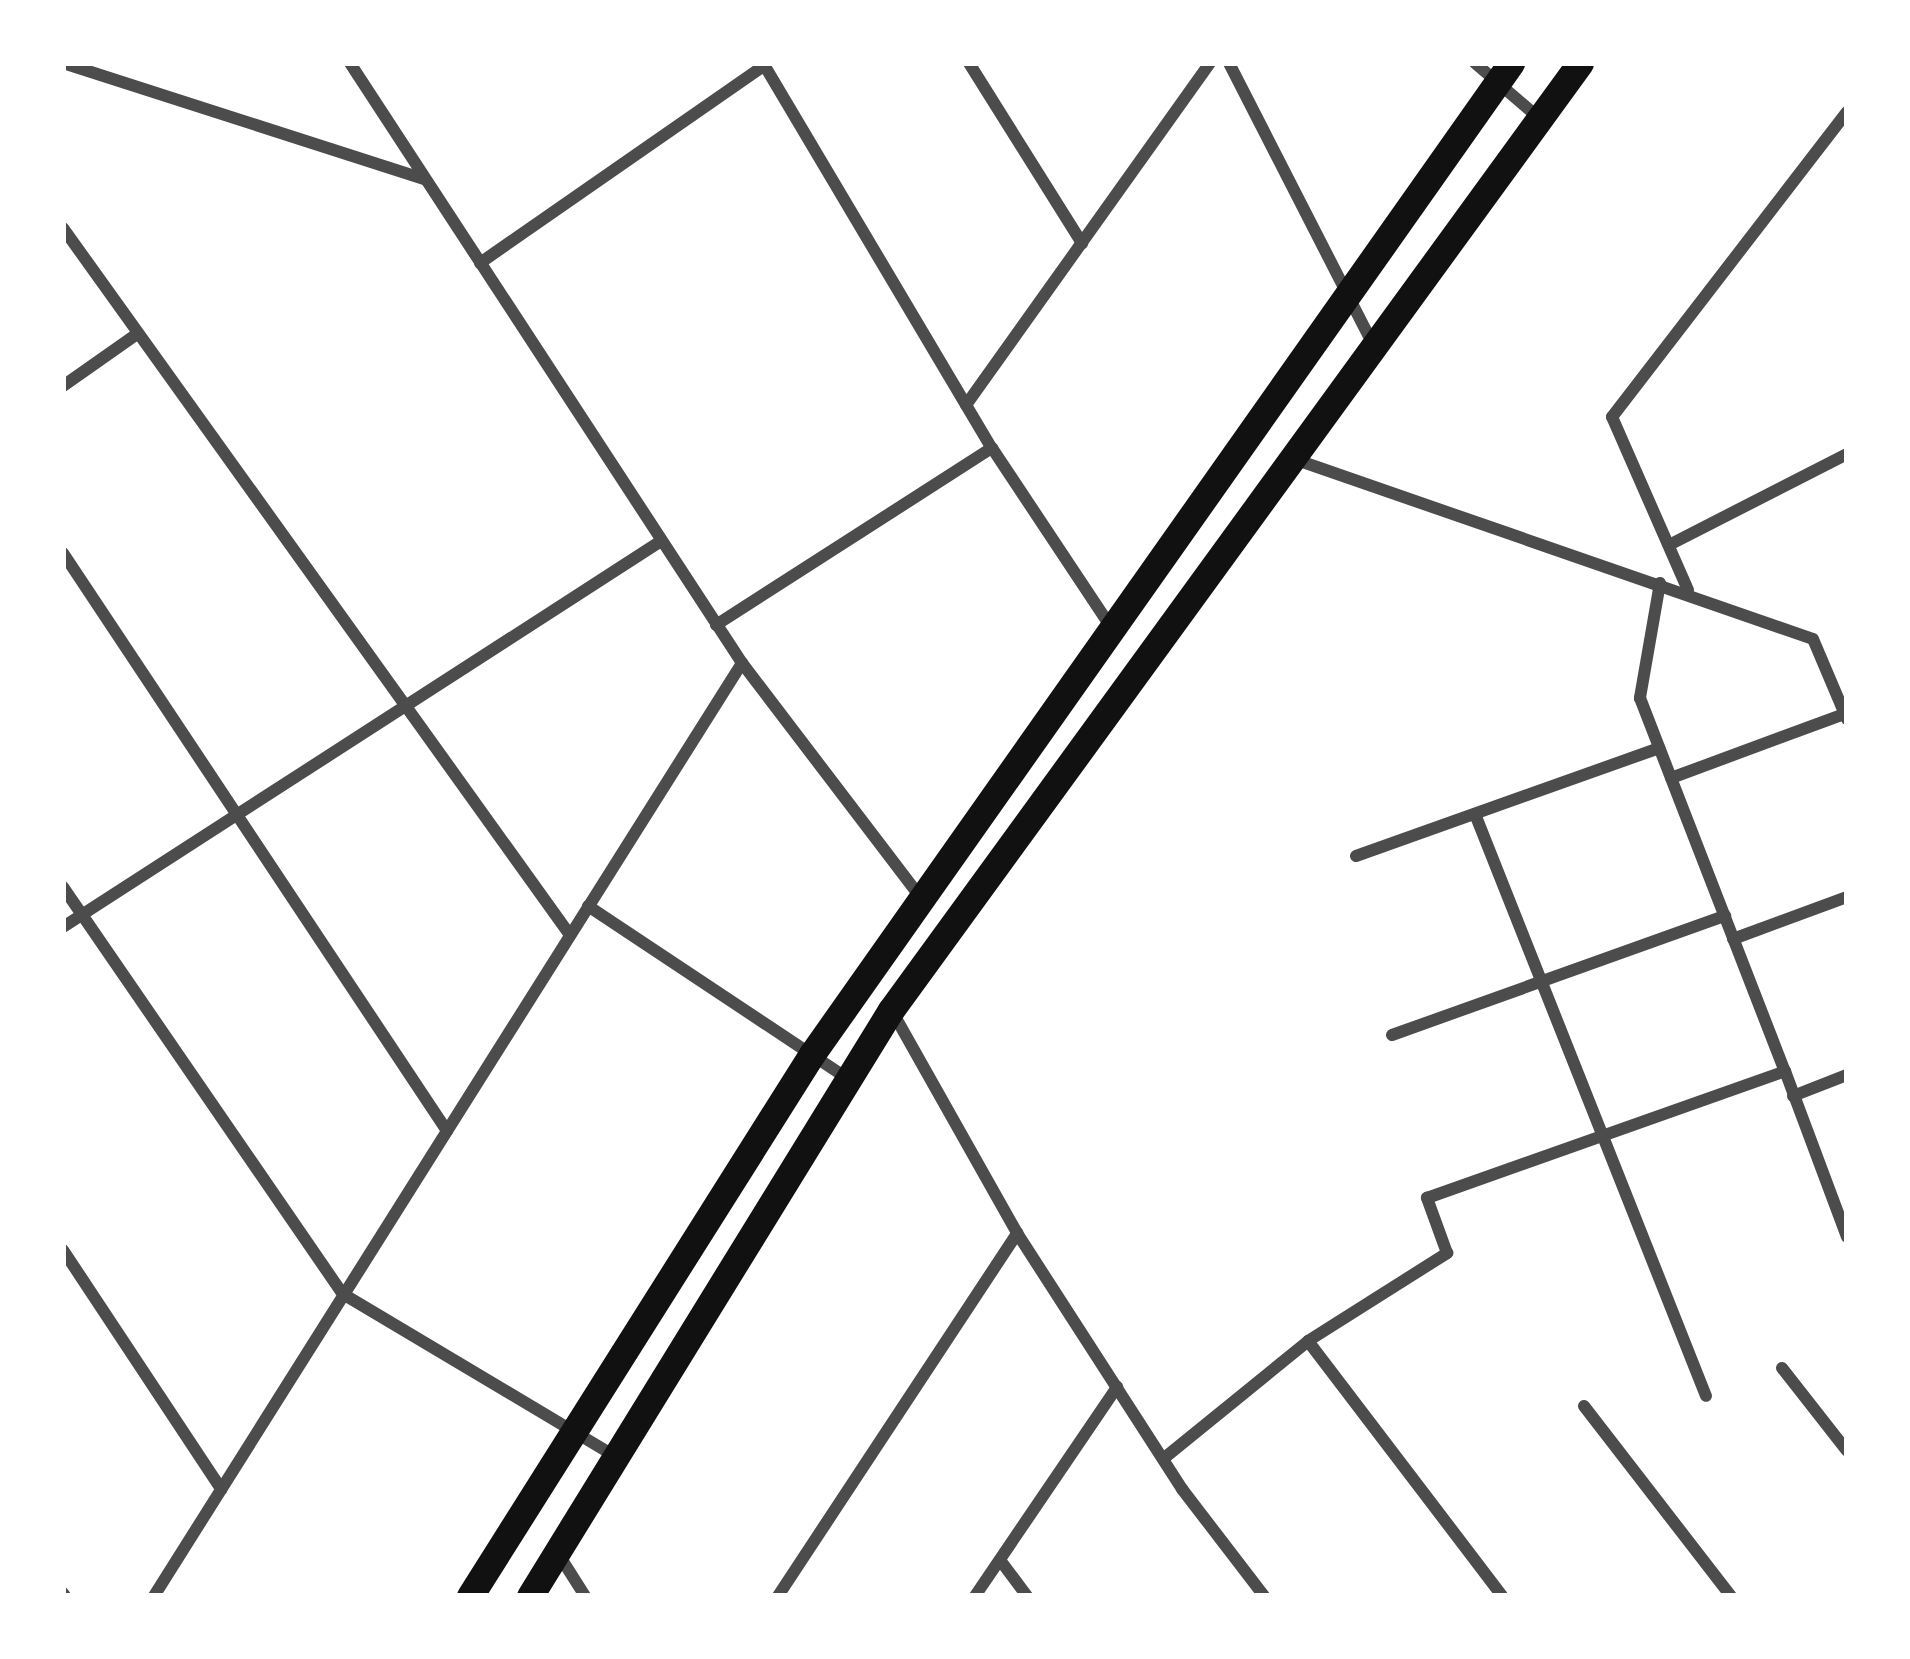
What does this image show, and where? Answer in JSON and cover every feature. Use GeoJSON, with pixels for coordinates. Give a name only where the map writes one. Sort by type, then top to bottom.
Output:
{"type":"FeatureCollection","features":[{"type":"Feature","properties":{"kind":"main road"},"geometry":{"type":"LineString","coordinates":[[530,1596],[891,1010],[1580,63]]}},
{"type":"Feature","properties":{"kind":"main road"},"geometry":{"type":"LineString","coordinates":[[470,1596],[812,1054],[1345,290],[1505,73]]}},
{"type":"Feature","properties":{"kind":"street"},"geometry":{"type":"LineString","coordinates":[[63,63],[426,180]]}},
{"type":"Feature","properties":{"kind":"street"},"geometry":{"type":"LineString","coordinates":[[350,63],[742,664],[921,899]]}},
{"type":"Feature","properties":{"kind":"street"},"geometry":{"type":"LineString","coordinates":[[969,63],[1082,243]]}},
{"type":"Feature","properties":{"kind":"street"},"geometry":{"type":"LineString","coordinates":[[967,405],[1210,63]]}},
{"type":"Feature","properties":{"kind":"street"},"geometry":{"type":"LineString","coordinates":[[1229,63],[1375,347]]}},
{"type":"Feature","properties":{"kind":"street"},"geometry":{"type":"LineString","coordinates":[[1475,63],[1505,73],[1541,119]]}},
{"type":"Feature","properties":{"kind":"street"},"geometry":{"type":"LineString","coordinates":[[480,262],[765,64],[992,448],[1112,628]]}},
{"type":"Feature","properties":{"kind":"street"},"geometry":{"type":"LineString","coordinates":[[1688,590],[1615,428],[1616,406],[1847,112]]}},
{"type":"Feature","properties":{"kind":"street"},"geometry":{"type":"LineString","coordinates":[[1834,132],[1847,146]]}},
{"type":"Feature","properties":{"kind":"street"},"geometry":{"type":"LineString","coordinates":[[63,228],[401,709],[570,935]]}},
{"type":"Feature","properties":{"kind":"street"},"geometry":{"type":"LineString","coordinates":[[63,386],[137,334]]}},
{"type":"Feature","properties":{"kind":"street"},"geometry":{"type":"LineString","coordinates":[[716,625],[992,448]]}},
{"type":"Feature","properties":{"kind":"street"},"geometry":{"type":"LineString","coordinates":[[1671,544],[1847,454]]}},
{"type":"Feature","properties":{"kind":"street"},"geometry":{"type":"LineString","coordinates":[[1293,459],[1688,590],[1813,639],[1846,715],[1671,778]]}},
{"type":"Feature","properties":{"kind":"street"},"geometry":{"type":"LineString","coordinates":[[63,927],[661,541]]}},
{"type":"Feature","properties":{"kind":"street"},"geometry":{"type":"LineString","coordinates":[[63,554],[233,817],[447,1131]]}},
{"type":"Feature","properties":{"kind":"street"},"geometry":{"type":"LineString","coordinates":[[1660,583],[1640,698],[1847,1237]]}},
{"type":"Feature","properties":{"kind":"street"},"geometry":{"type":"LineString","coordinates":[[154,1596],[742,664]]}},
{"type":"Feature","properties":{"kind":"street"},"geometry":{"type":"LineString","coordinates":[[1356,856],[1659,748]]}},
{"type":"Feature","properties":{"kind":"street"},"geometry":{"type":"LineString","coordinates":[[1474,814],[1706,1396]]}},
{"type":"Feature","properties":{"kind":"street"},"geometry":{"type":"LineString","coordinates":[[63,887],[344,1294],[617,1458]]}},
{"type":"Feature","properties":{"kind":"street"},"geometry":{"type":"LineString","coordinates":[[1733,939],[1847,897]]}},
{"type":"Feature","properties":{"kind":"street"},"geometry":{"type":"LineString","coordinates":[[589,906],[849,1079]]}},
{"type":"Feature","properties":{"kind":"street"},"geometry":{"type":"LineString","coordinates":[[1392,1035],[1725,916]]}},
{"type":"Feature","properties":{"kind":"street"},"geometry":{"type":"LineString","coordinates":[[891,1010],[1017,1233],[1163,1460],[1264,1596]]}},
{"type":"Feature","properties":{"kind":"street"},"geometry":{"type":"LineString","coordinates":[[1163,1460],[1308,1341],[1448,1253],[1427,1198],[1785,1071]]}},
{"type":"Feature","properties":{"kind":"street"},"geometry":{"type":"LineString","coordinates":[[1793,1096],[1847,1076]]}},
{"type":"Feature","properties":{"kind":"street"},"geometry":{"type":"LineString","coordinates":[[778,1596],[1017,1233]]}},
{"type":"Feature","properties":{"kind":"street"},"geometry":{"type":"LineString","coordinates":[[63,1250],[221,1489]]}},
{"type":"Feature","properties":{"kind":"street"},"geometry":{"type":"LineString","coordinates":[[1308,1341],[1502,1596]]}},
{"type":"Feature","properties":{"kind":"street"},"geometry":{"type":"LineString","coordinates":[[1782,1368],[1847,1451]]}},
{"type":"Feature","properties":{"kind":"street"},"geometry":{"type":"LineString","coordinates":[[975,1596],[1117,1387]]}},
{"type":"Feature","properties":{"kind":"street"},"geometry":{"type":"LineString","coordinates":[[1584,1406],[1731,1596]]}},
{"type":"Feature","properties":{"kind":"street"},"geometry":{"type":"LineString","coordinates":[[558,1554],[585,1596]]}},
{"type":"Feature","properties":{"kind":"street"},"geometry":{"type":"LineString","coordinates":[[1000,1560],[1027,1596]]}}]}
